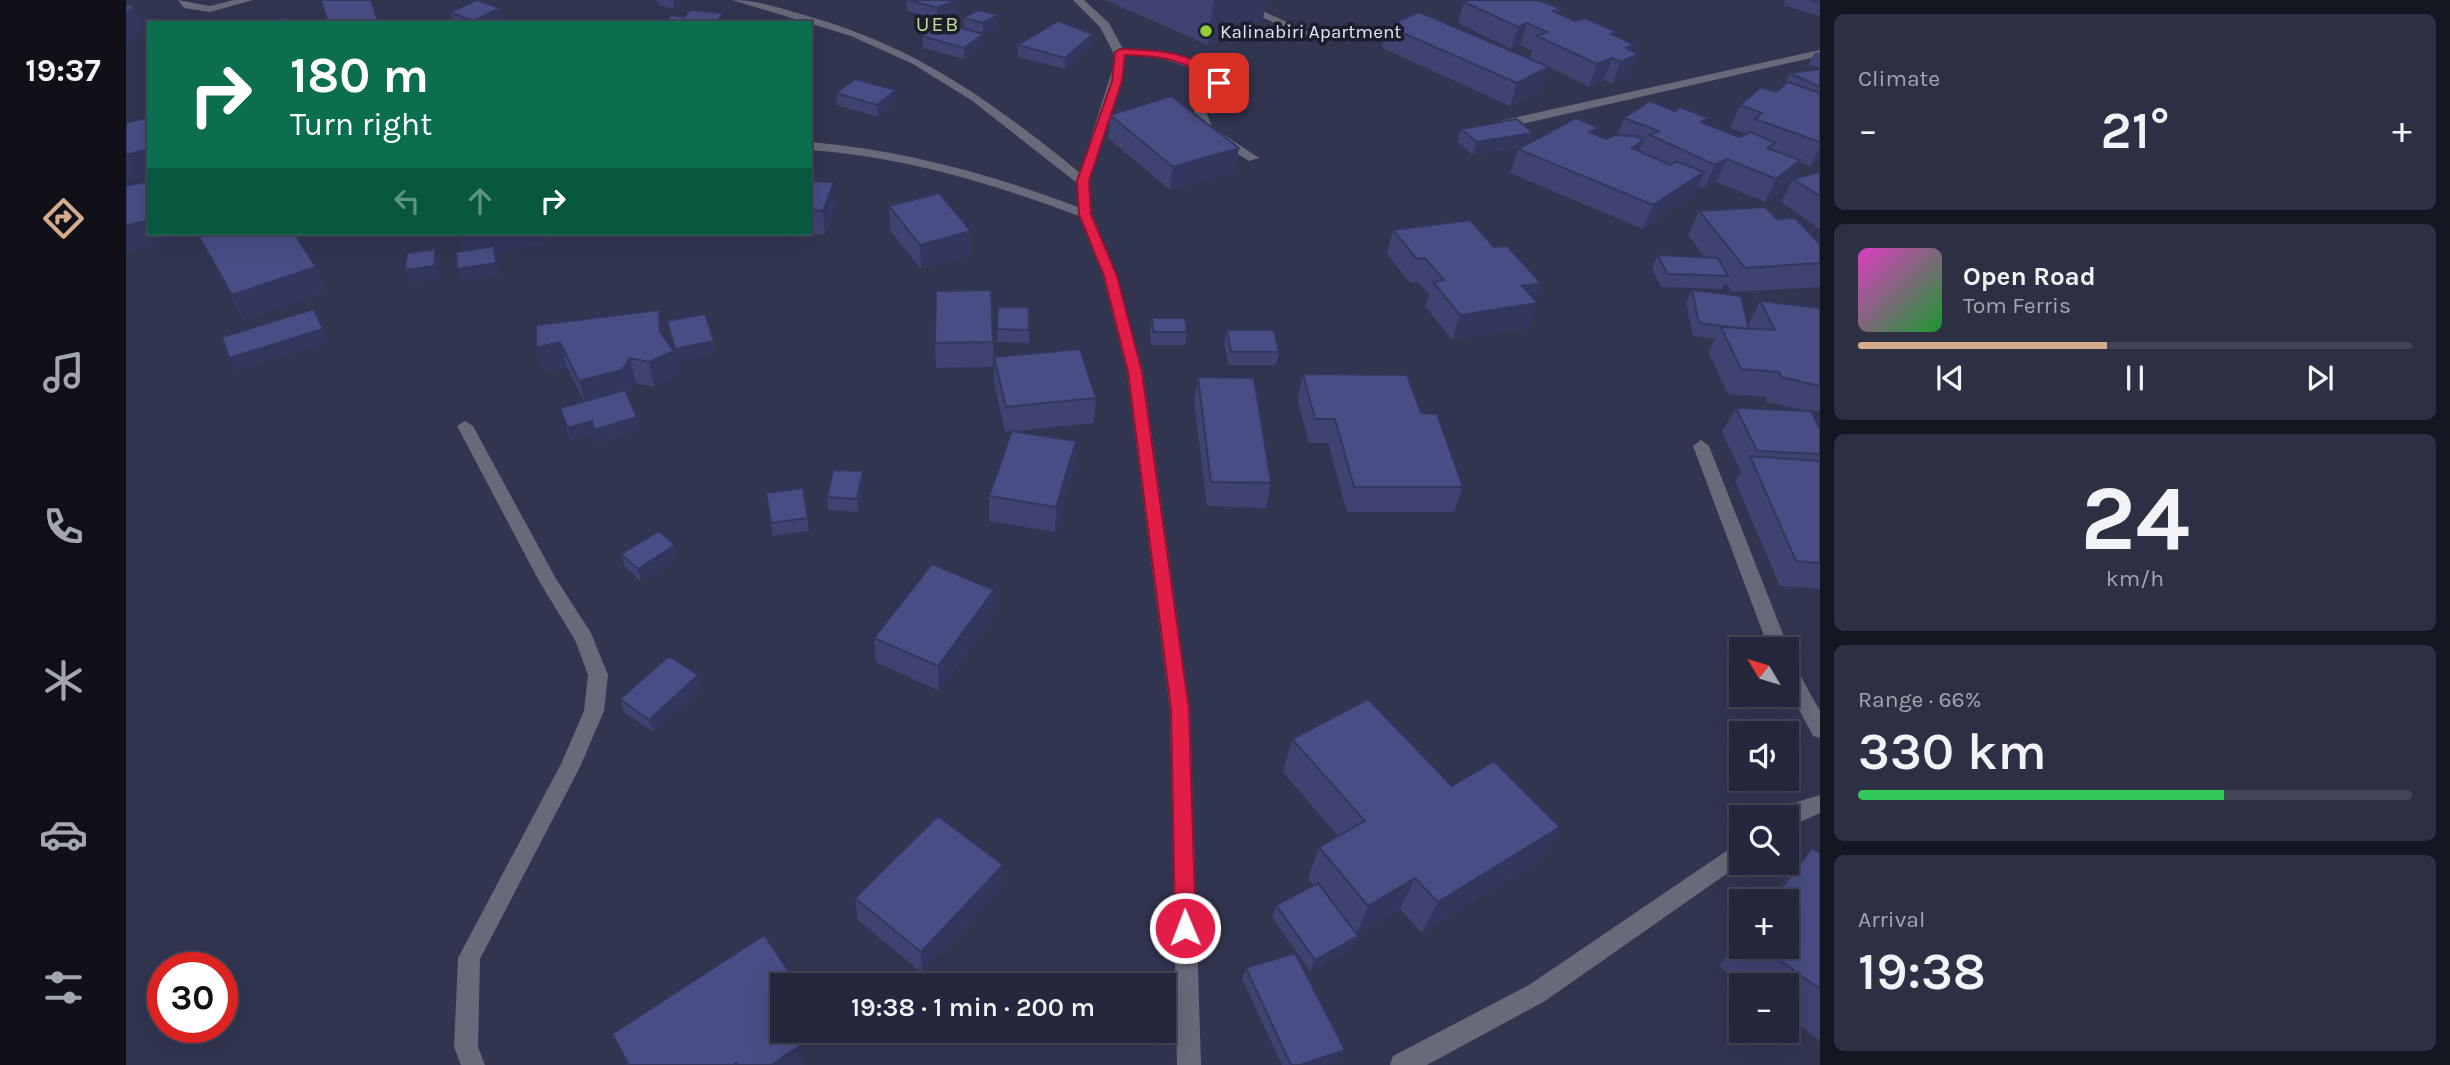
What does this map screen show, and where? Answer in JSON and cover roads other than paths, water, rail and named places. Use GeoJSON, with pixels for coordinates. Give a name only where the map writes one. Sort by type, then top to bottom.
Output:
{"type":"FeatureCollection","features":[{"type":"Feature","properties":{"kind":"street"},"geometry":{"type":"LineString","coordinates":[[183,0],[188,6],[210,9],[248,0]]}},
{"type":"Feature","properties":{"kind":"street"},"geometry":{"type":"LineString","coordinates":[[737,0],[810,21]]}},
{"type":"Feature","properties":{"kind":"street"},"geometry":{"type":"LineString","coordinates":[[1079,0],[1105,25],[1120,52],[1117,81],[1083,181],[1085,214],[1110,276],[1135,372],[1180,709],[1189,1065]]}},
{"type":"Feature","properties":{"kind":"street"},"geometry":{"type":"LineString","coordinates":[[1230,0],[1313,37]]}},
{"type":"Feature","properties":{"kind":"street"},"geometry":{"type":"LineString","coordinates":[[812,22],[855,34],[916,61],[1000,114],[1083,181]]}},
{"type":"Feature","properties":{"kind":"street"},"geometry":{"type":"LineString","coordinates":[[1120,52],[1164,53],[1205,69],[1219,83],[1200,111],[1206,129],[1253,158]]}},
{"type":"Feature","properties":{"kind":"street"},"geometry":{"type":"LineString","coordinates":[[1481,129],[1820,53]]}},
{"type":"Feature","properties":{"kind":"street"},"geometry":{"type":"LineString","coordinates":[[812,146],[895,154],[956,168],[1004,182],[1085,214]]}},
{"type":"Feature","properties":{"kind":"street"},"geometry":{"type":"LineString","coordinates":[[465,426],[548,581],[584,638],[598,675],[594,711],[570,767],[469,958],[467,1047],[473,1065]]}},
{"type":"Feature","properties":{"kind":"street"},"geometry":{"type":"LineString","coordinates":[[1701,446],[1774,637]]}},
{"type":"Feature","properties":{"kind":"street"},"geometry":{"type":"LineString","coordinates":[[1799,691],[1820,730]]}},
{"type":"Feature","properties":{"kind":"street"},"geometry":{"type":"LineString","coordinates":[[1799,811],[1820,804]]}},
{"type":"Feature","properties":{"kind":"street"},"geometry":{"type":"LineString","coordinates":[[1402,1065],[1537,992],[1729,859]]}},
{"type":"Feature","properties":{"kind":"place","name":"Kalinabiri Apartment"},"geometry":{"type":"Point","coordinates":[1206,31]}},
{"type":"Feature","properties":{"kind":"district","name":"UEB"},"geometry":{"type":"Point","coordinates":[938,24]}}]}
